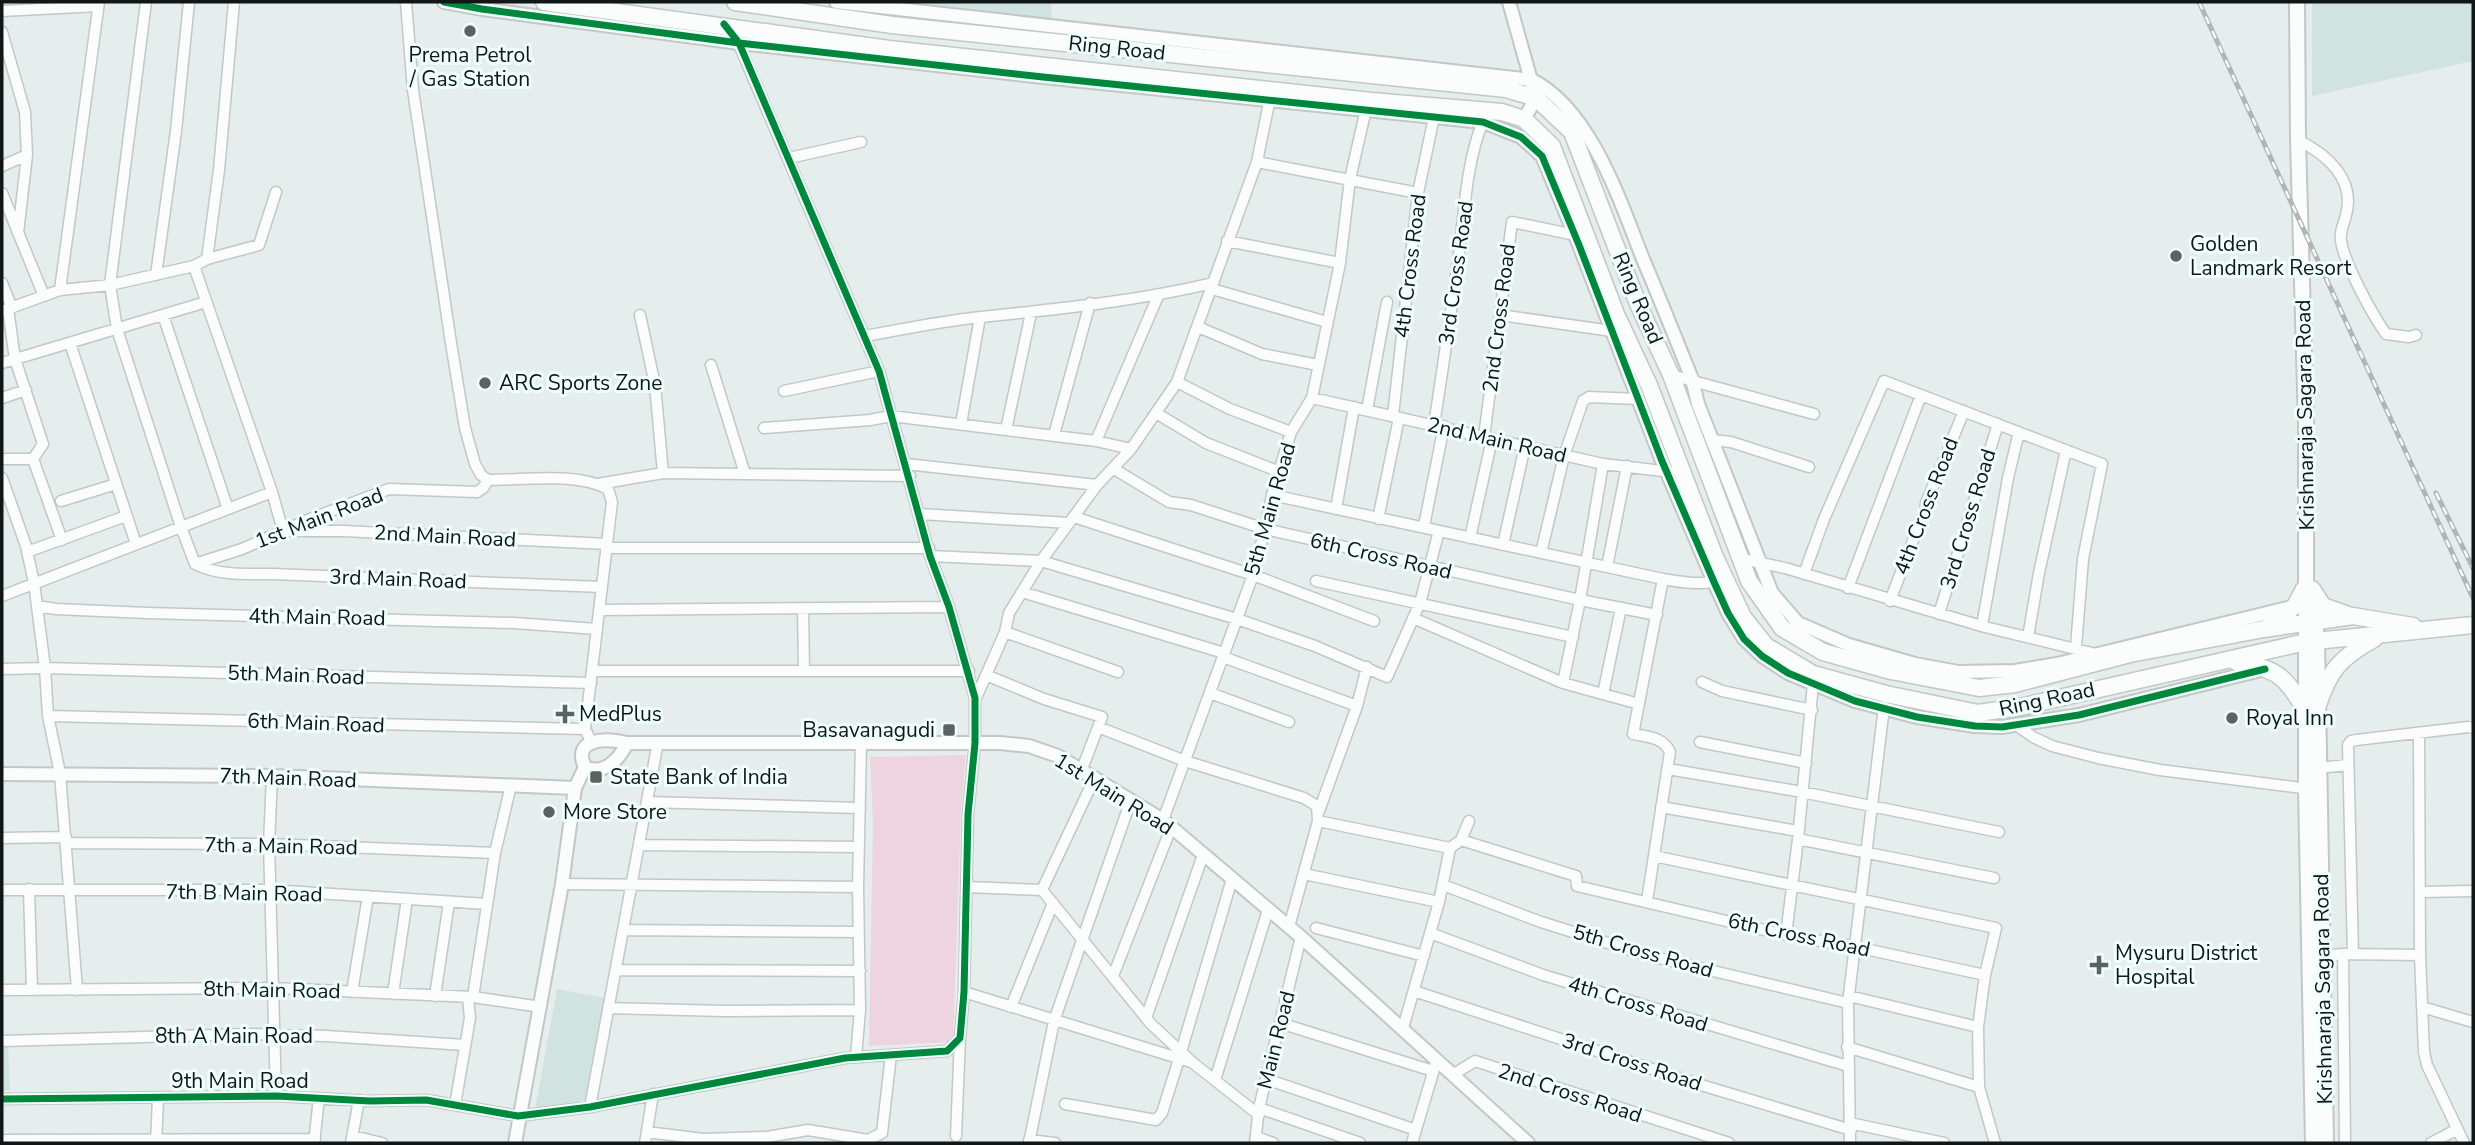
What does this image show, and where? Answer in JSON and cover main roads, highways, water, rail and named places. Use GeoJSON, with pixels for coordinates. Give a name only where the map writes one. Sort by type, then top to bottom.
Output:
{"type":"FeatureCollection","features":[{"type":"Feature","properties":{"kind":"highway","name":"Ring Road"},"geometry":{"type":"LineString","coordinates":[[544,2],[889,48],[1371,101],[1502,112],[1524,119],[1552,146],[1616,314],[1649,385],[1675,472],[1703,524],[1719,580],[1766,646],[1814,674],[1886,694],[1978,713],[2020,707],[2311,641],[2473,625]]}},
{"type":"Feature","properties":{"kind":"highway","name":"Ring Road"},"geometry":{"type":"LineString","coordinates":[[735,2],[892,25],[1506,89],[1536,98],[1573,132],[1638,304],[1671,375],[1727,519],[1750,560],[1749,581],[1782,628],[1823,652],[1891,671],[1979,688],[2015,684],[2130,654],[2264,629],[2353,616],[2436,630]]}},
{"type":"Feature","properties":{"kind":"highway"},"geometry":{"type":"LineString","coordinates":[[1703,524],[1727,519]]}},
{"type":"Feature","properties":{"kind":"highway"},"geometry":{"type":"LineString","coordinates":[[2264,629],[2295,606],[2308,585],[2323,606],[2353,616]]}},
{"type":"Feature","properties":{"kind":"highway"},"geometry":{"type":"LineString","coordinates":[[2230,661],[2279,674],[2311,709],[2338,664],[2357,648],[2382,635]]}},
{"type":"Feature","properties":{"kind":"main road","name":"Krishnaraja Sagara Road"},"geometry":{"type":"LineString","coordinates":[[2297,2],[2311,641],[2314,1143]]}},
{"type":"Feature","properties":{"kind":"main road","name":"Krishnaraja Sagara Road"},"geometry":{"type":"LineString","coordinates":[[2311,709],[2318,768],[2312,789],[2322,956],[2326,1143]]}},
{"type":"Feature","properties":{"kind":"railway"},"geometry":{"type":"LineString","coordinates":[[2199,2],[2473,598]]}},
{"type":"Feature","properties":{"kind":"railway"},"geometry":{"type":"LineString","coordinates":[[2436,493],[2473,568]]}},
{"type":"Feature","properties":{"kind":"place","name":"Prema Petrol / Gas Station"},"geometry":{"type":"Point","coordinates":[470,31]}},
{"type":"Feature","properties":{"kind":"place","name":"Golden Landmark Resort"},"geometry":{"type":"Point","coordinates":[2176,256]}},
{"type":"Feature","properties":{"kind":"place","name":"ARC Sports Zone"},"geometry":{"type":"Point","coordinates":[485,383]}},
{"type":"Feature","properties":{"kind":"place","name":"MedPlus"},"geometry":{"type":"Point","coordinates":[565,714]}},
{"type":"Feature","properties":{"kind":"place","name":"Royal Inn"},"geometry":{"type":"Point","coordinates":[2232,718]}},
{"type":"Feature","properties":{"kind":"place","name":"Basavanagudi"},"geometry":{"type":"Point","coordinates":[949,730]}},
{"type":"Feature","properties":{"kind":"place","name":"State Bank of India"},"geometry":{"type":"Point","coordinates":[596,777]}},
{"type":"Feature","properties":{"kind":"place","name":"More Store"},"geometry":{"type":"Point","coordinates":[549,812]}},
{"type":"Feature","properties":{"kind":"place","name":"Mysuru District Hospital"},"geometry":{"type":"Point","coordinates":[2099,965]}}]}
